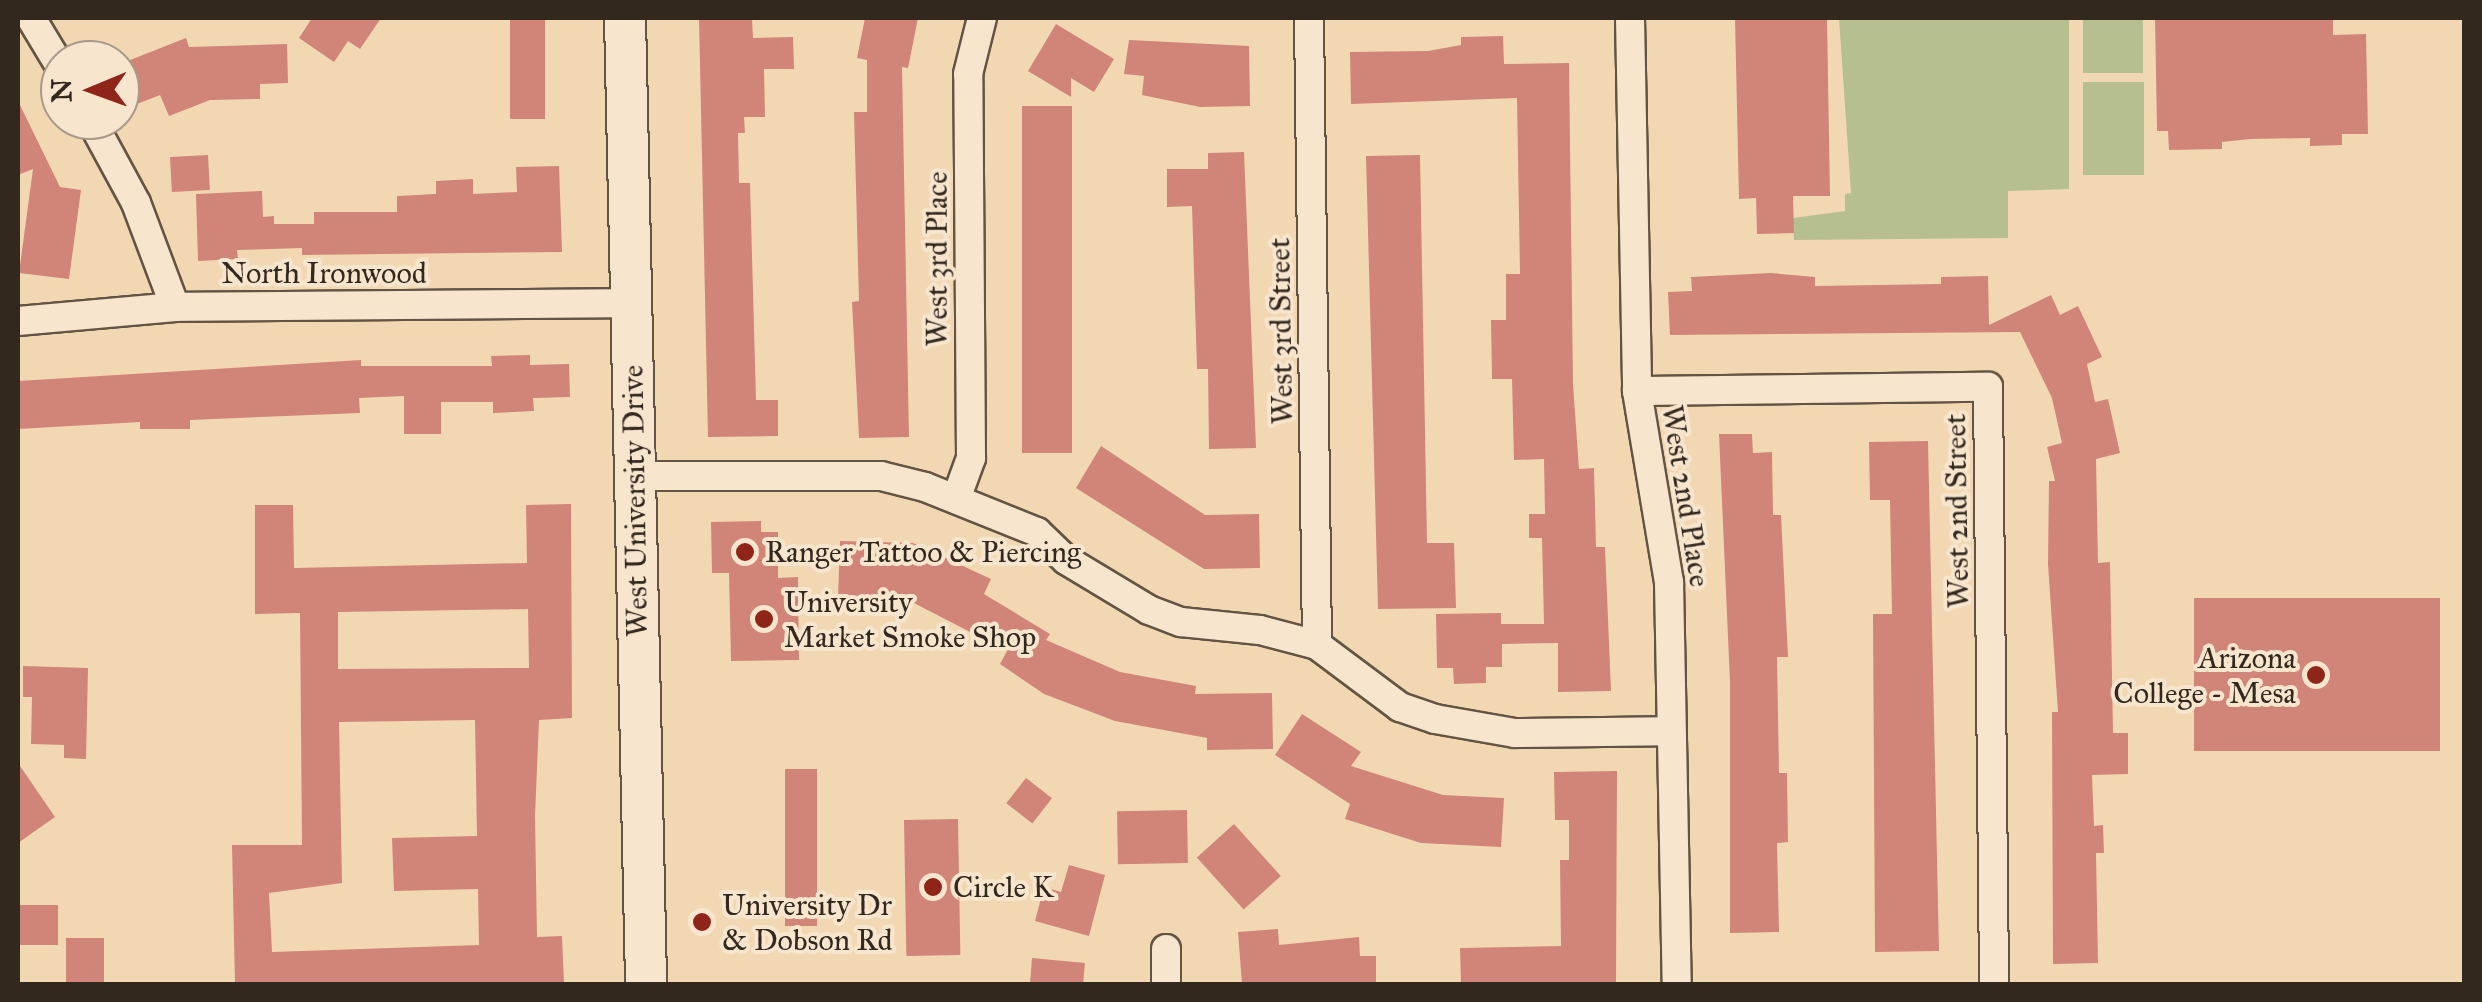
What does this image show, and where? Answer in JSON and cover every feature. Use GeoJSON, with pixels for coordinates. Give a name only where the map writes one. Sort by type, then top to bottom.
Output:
{"type":"FeatureCollection","features":[{"type":"Feature","properties":{"kind":"main road","name":"West University Drive"},"geometry":{"type":"LineString","coordinates":[[625,18],[646,984]]}},
{"type":"Feature","properties":{"kind":"street","name":"West 3rd Place"},"geometry":{"type":"LineString","coordinates":[[956,500],[971,458],[968,74],[982,18]]}},
{"type":"Feature","properties":{"kind":"street","name":"West 3rd Street"},"geometry":{"type":"LineString","coordinates":[[1310,18],[1317,645]]}},
{"type":"Feature","properties":{"kind":"street","name":"West 2nd Place"},"geometry":{"type":"LineString","coordinates":[[1630,18],[1637,392],[1669,582],[1677,984]]}},
{"type":"Feature","properties":{"kind":"street"},"geometry":{"type":"LineString","coordinates":[[102,140],[136,203],[176,307]]}},
{"type":"Feature","properties":{"kind":"street","name":"North Ironwood"},"geometry":{"type":"LineString","coordinates":[[18,322],[176,307],[631,303]]}},
{"type":"Feature","properties":{"kind":"street","name":"West 2nd Street"},"geometry":{"type":"LineString","coordinates":[[1637,392],[1988,387],[1994,984]]}},
{"type":"Feature","properties":{"kind":"street"},"geometry":{"type":"LineString","coordinates":[[635,476],[880,476],[1037,532],[1066,560],[1149,610],[1181,622],[1260,630],[1317,645],[1400,707],[1473,731],[1672,730]]}},
{"type":"Feature","properties":{"kind":"street"},"geometry":{"type":"LineString","coordinates":[[1166,948],[1166,984]]}},
{"type":"Feature","properties":{"kind":"green space"},"geometry":{"type":"Polygon","coordinates":[[[1839,18],[2069,18],[2069,189],[2008,191],[2008,238],[1794,240],[1793,218],[1845,211],[1845,194],[1851,193],[1839,18]]]}},
{"type":"Feature","properties":{"kind":"green space"},"geometry":{"type":"Polygon","coordinates":[[[2083,18],[2143,18],[2143,73],[2083,73],[2083,18]]]}},
{"type":"Feature","properties":{"kind":"green space"},"geometry":{"type":"Polygon","coordinates":[[[2083,82],[2144,82],[2144,175],[2083,175],[2083,82]]]}},
{"type":"Feature","properties":{"kind":"building"},"geometry":{"type":"Polygon","coordinates":[[[312,18],[381,18],[360,49],[348,41],[334,62],[299,38],[312,18]]]}},
{"type":"Feature","properties":{"kind":"building"},"geometry":{"type":"Polygon","coordinates":[[[510,18],[545,18],[545,119],[510,119],[510,18]]]}},
{"type":"Feature","properties":{"kind":"building"},"geometry":{"type":"Polygon","coordinates":[[[699,18],[752,18],[753,38],[793,37],[794,69],[764,69],[765,117],[744,117],[745,133],[738,133],[739,183],[750,183],[756,400],[778,400],[778,436],[708,437],[699,18]]]}},
{"type":"Feature","properties":{"kind":"building"},"geometry":{"type":"Polygon","coordinates":[[[865,18],[918,18],[908,68],[902,67],[909,437],[859,438],[852,302],[859,301],[854,112],[867,112],[867,60],[857,58],[865,18]]]}},
{"type":"Feature","properties":{"kind":"building"},"geometry":{"type":"Polygon","coordinates":[[[1735,18],[1827,18],[1830,196],[1793,196],[1794,233],[1757,234],[1756,198],[1739,199],[1735,18]]]}},
{"type":"Feature","properties":{"kind":"building"},"geometry":{"type":"Polygon","coordinates":[[[2155,18],[2333,18],[2333,35],[2366,34],[2368,134],[2342,134],[2342,145],[2310,146],[2310,138],[2250,139],[2222,142],[2222,149],[2169,150],[2168,131],[2157,131],[2155,18]]]}},
{"type":"Feature","properties":{"kind":"building"},"geometry":{"type":"Polygon","coordinates":[[[1056,24],[1114,59],[1094,92],[1071,78],[1071,97],[1028,71],[1056,24]]]}},
{"type":"Feature","properties":{"kind":"building"},"geometry":{"type":"Polygon","coordinates":[[[1503,36],[1504,64],[1569,63],[1573,384],[1579,469],[1594,468],[1596,547],[1605,547],[1611,691],[1558,692],[1558,643],[1502,644],[1502,667],[1486,667],[1486,683],[1454,684],[1453,668],[1437,668],[1436,614],[1501,613],[1501,624],[1544,624],[1542,538],[1529,538],[1529,514],[1545,514],[1544,459],[1514,460],[1512,379],[1492,379],[1491,320],[1506,320],[1506,274],[1520,274],[1517,98],[1351,104],[1350,52],[1428,51],[1461,45],[1461,37],[1503,36]]]}},
{"type":"Feature","properties":{"kind":"building"},"geometry":{"type":"Polygon","coordinates":[[[186,38],[189,47],[287,44],[288,83],[260,84],[260,99],[210,100],[169,116],[160,95],[140,103],[140,56],[186,38]]]}},
{"type":"Feature","properties":{"kind":"building"},"geometry":{"type":"Polygon","coordinates":[[[1129,40],[1249,46],[1250,106],[1200,107],[1142,95],[1144,76],[1124,74],[1129,40]]]}},
{"type":"Feature","properties":{"kind":"building"},"geometry":{"type":"Polygon","coordinates":[[[18,101],[60,187],[81,190],[69,279],[19,273],[33,169],[18,175],[18,101]]]}},
{"type":"Feature","properties":{"kind":"building"},"geometry":{"type":"Polygon","coordinates":[[[1022,106],[1072,106],[1072,453],[1022,453],[1022,106]]]}},
{"type":"Feature","properties":{"kind":"building"},"geometry":{"type":"Polygon","coordinates":[[[1244,152],[1256,448],[1209,449],[1208,369],[1197,369],[1192,206],[1167,207],[1167,169],[1208,169],[1208,153],[1244,152]]]}},
{"type":"Feature","properties":{"kind":"building"},"geometry":{"type":"Polygon","coordinates":[[[208,155],[210,190],[172,192],[170,157],[208,155]]]}},
{"type":"Feature","properties":{"kind":"building"},"geometry":{"type":"Polygon","coordinates":[[[1420,155],[1427,543],[1454,543],[1456,608],[1378,609],[1366,156],[1420,155]]]}},
{"type":"Feature","properties":{"kind":"building"},"geometry":{"type":"Polygon","coordinates":[[[559,166],[562,252],[302,255],[302,248],[237,250],[238,259],[198,261],[196,194],[262,191],[263,217],[274,216],[274,224],[314,224],[314,212],[397,212],[397,196],[436,194],[436,181],[473,179],[473,194],[517,192],[516,167],[559,166]]]}},
{"type":"Feature","properties":{"kind":"building"},"geometry":{"type":"Polygon","coordinates":[[[1771,273],[1815,277],[1815,286],[1941,284],[1941,277],[1988,276],[1989,325],[2051,295],[2060,315],[2078,306],[2102,357],[2087,364],[2095,402],[2108,399],[2120,453],[2096,459],[2098,563],[2110,562],[2113,733],[2128,733],[2128,774],[2092,775],[2094,826],[2103,825],[2104,853],[2096,853],[2098,963],[2053,964],[2052,712],[2058,712],[2048,564],[2049,481],[2055,481],[2047,447],[2062,443],[2052,398],[2020,332],[1670,335],[1668,292],[1692,291],[1691,277],[1771,273]]]}},
{"type":"Feature","properties":{"kind":"building"},"geometry":{"type":"Polygon","coordinates":[[[530,355],[530,365],[569,364],[570,397],[533,398],[534,411],[493,413],[493,402],[441,402],[441,434],[404,434],[404,396],[359,398],[360,413],[190,420],[190,429],[140,429],[140,422],[18,429],[18,381],[361,360],[361,366],[492,366],[491,356],[530,355]]]}},
{"type":"Feature","properties":{"kind":"building"},"geometry":{"type":"Polygon","coordinates":[[[1719,434],[1752,434],[1753,453],[1772,452],[1773,515],[1781,515],[1788,657],[1777,657],[1779,773],[1787,773],[1788,842],[1777,843],[1779,932],[1730,933],[1730,682],[1719,434]]]}},
{"type":"Feature","properties":{"kind":"building"},"geometry":{"type":"Polygon","coordinates":[[[1928,441],[1939,951],[1875,952],[1873,614],[1892,614],[1890,500],[1870,500],[1869,442],[1928,441]]]}},
{"type":"Feature","properties":{"kind":"building"},"geometry":{"type":"Polygon","coordinates":[[[1101,446],[1205,515],[1259,514],[1260,568],[1204,569],[1076,488],[1101,446]]]}},
{"type":"Feature","properties":{"kind":"building"},"geometry":{"type":"Polygon","coordinates":[[[571,504],[572,718],[539,720],[535,816],[537,937],[562,936],[564,984],[235,984],[232,845],[302,845],[300,613],[255,614],[255,505],[293,505],[294,568],[527,563],[526,505],[571,504]],[[528,609],[338,612],[338,669],[529,668],[528,609]],[[475,720],[339,722],[342,883],[269,893],[272,952],[479,945],[478,889],[394,891],[392,838],[477,836],[475,720]]]}},
{"type":"Feature","properties":{"kind":"building","name":"University Market Smoke Shop"},"geometry":{"type":"Polygon","coordinates":[[[761,521],[761,532],[778,532],[778,578],[798,577],[799,660],[731,661],[729,573],[712,573],[711,522],[761,521]]]}},
{"type":"Feature","properties":{"kind":"building"},"geometry":{"type":"Polygon","coordinates":[[[840,541],[913,543],[991,579],[984,594],[1050,634],[1046,640],[1120,672],[1196,686],[1195,694],[1272,693],[1273,749],[1207,750],[1207,738],[1115,721],[1044,694],[1000,664],[1007,651],[910,601],[838,599],[840,541]]]}},
{"type":"Feature","properties":{"kind":"building","name":"Arizona College - Mesa"},"geometry":{"type":"Polygon","coordinates":[[[2194,598],[2440,598],[2440,751],[2194,751],[2194,598]]]}},
{"type":"Feature","properties":{"kind":"building"},"geometry":{"type":"Polygon","coordinates":[[[23,666],[88,668],[86,759],[64,758],[64,745],[31,744],[32,697],[23,697],[23,666]]]}},
{"type":"Feature","properties":{"kind":"building"},"geometry":{"type":"Polygon","coordinates":[[[1302,714],[1361,752],[1351,766],[1443,795],[1504,798],[1501,847],[1421,843],[1345,819],[1350,804],[1275,755],[1302,714]]]}},
{"type":"Feature","properties":{"kind":"building"},"geometry":{"type":"Polygon","coordinates":[[[18,763],[55,817],[18,843],[18,763]]]}},
{"type":"Feature","properties":{"kind":"building"},"geometry":{"type":"Polygon","coordinates":[[[785,769],[817,769],[817,926],[785,926],[785,769]]]}},
{"type":"Feature","properties":{"kind":"building"},"geometry":{"type":"Polygon","coordinates":[[[1617,771],[1616,984],[1461,984],[1460,948],[1561,946],[1560,860],[1569,860],[1569,820],[1555,820],[1554,772],[1617,771]]]}},
{"type":"Feature","properties":{"kind":"building"},"geometry":{"type":"Polygon","coordinates":[[[1026,778],[1052,798],[1032,824],[1006,803],[1026,778]]]}},
{"type":"Feature","properties":{"kind":"building"},"geometry":{"type":"Polygon","coordinates":[[[1187,810],[1188,863],[1118,864],[1117,811],[1187,810]]]}},
{"type":"Feature","properties":{"kind":"building","name":"Circle K"},"geometry":{"type":"Polygon","coordinates":[[[958,819],[960,955],[906,956],[904,820],[958,819]]]}},
{"type":"Feature","properties":{"kind":"building"},"geometry":{"type":"Polygon","coordinates":[[[1234,824],[1281,876],[1244,909],[1197,857],[1234,824]]]}},
{"type":"Feature","properties":{"kind":"building"},"geometry":{"type":"Polygon","coordinates":[[[1069,865],[1105,875],[1089,936],[1035,921],[1044,887],[1061,892],[1069,865]]]}},
{"type":"Feature","properties":{"kind":"building"},"geometry":{"type":"Polygon","coordinates":[[[18,905],[58,905],[58,945],[18,945],[18,905]]]}},
{"type":"Feature","properties":{"kind":"building"},"geometry":{"type":"Polygon","coordinates":[[[1278,929],[1279,945],[1359,937],[1360,956],[1376,956],[1376,984],[1242,984],[1238,932],[1278,929]]]}},
{"type":"Feature","properties":{"kind":"building"},"geometry":{"type":"Polygon","coordinates":[[[66,938],[104,938],[104,984],[66,984],[66,938]]]}},
{"type":"Feature","properties":{"kind":"building"},"geometry":{"type":"Polygon","coordinates":[[[1032,958],[1085,963],[1083,984],[1030,984],[1032,958]]]}},
{"type":"Feature","properties":{"kind":"place","name":"Ranger Tattoo & Piercing"},"geometry":{"type":"Point","coordinates":[745,552]}},
{"type":"Feature","properties":{"kind":"place","name":"University Market Smoke Shop"},"geometry":{"type":"Point","coordinates":[764,619]}},
{"type":"Feature","properties":{"kind":"place","name":"Arizona College - Mesa"},"geometry":{"type":"Point","coordinates":[2316,675]}},
{"type":"Feature","properties":{"kind":"place","name":"Circle K"},"geometry":{"type":"Point","coordinates":[933,887]}},
{"type":"Feature","properties":{"kind":"place","name":"University Dr & Dobson Rd"},"geometry":{"type":"Point","coordinates":[702,922]}}]}
